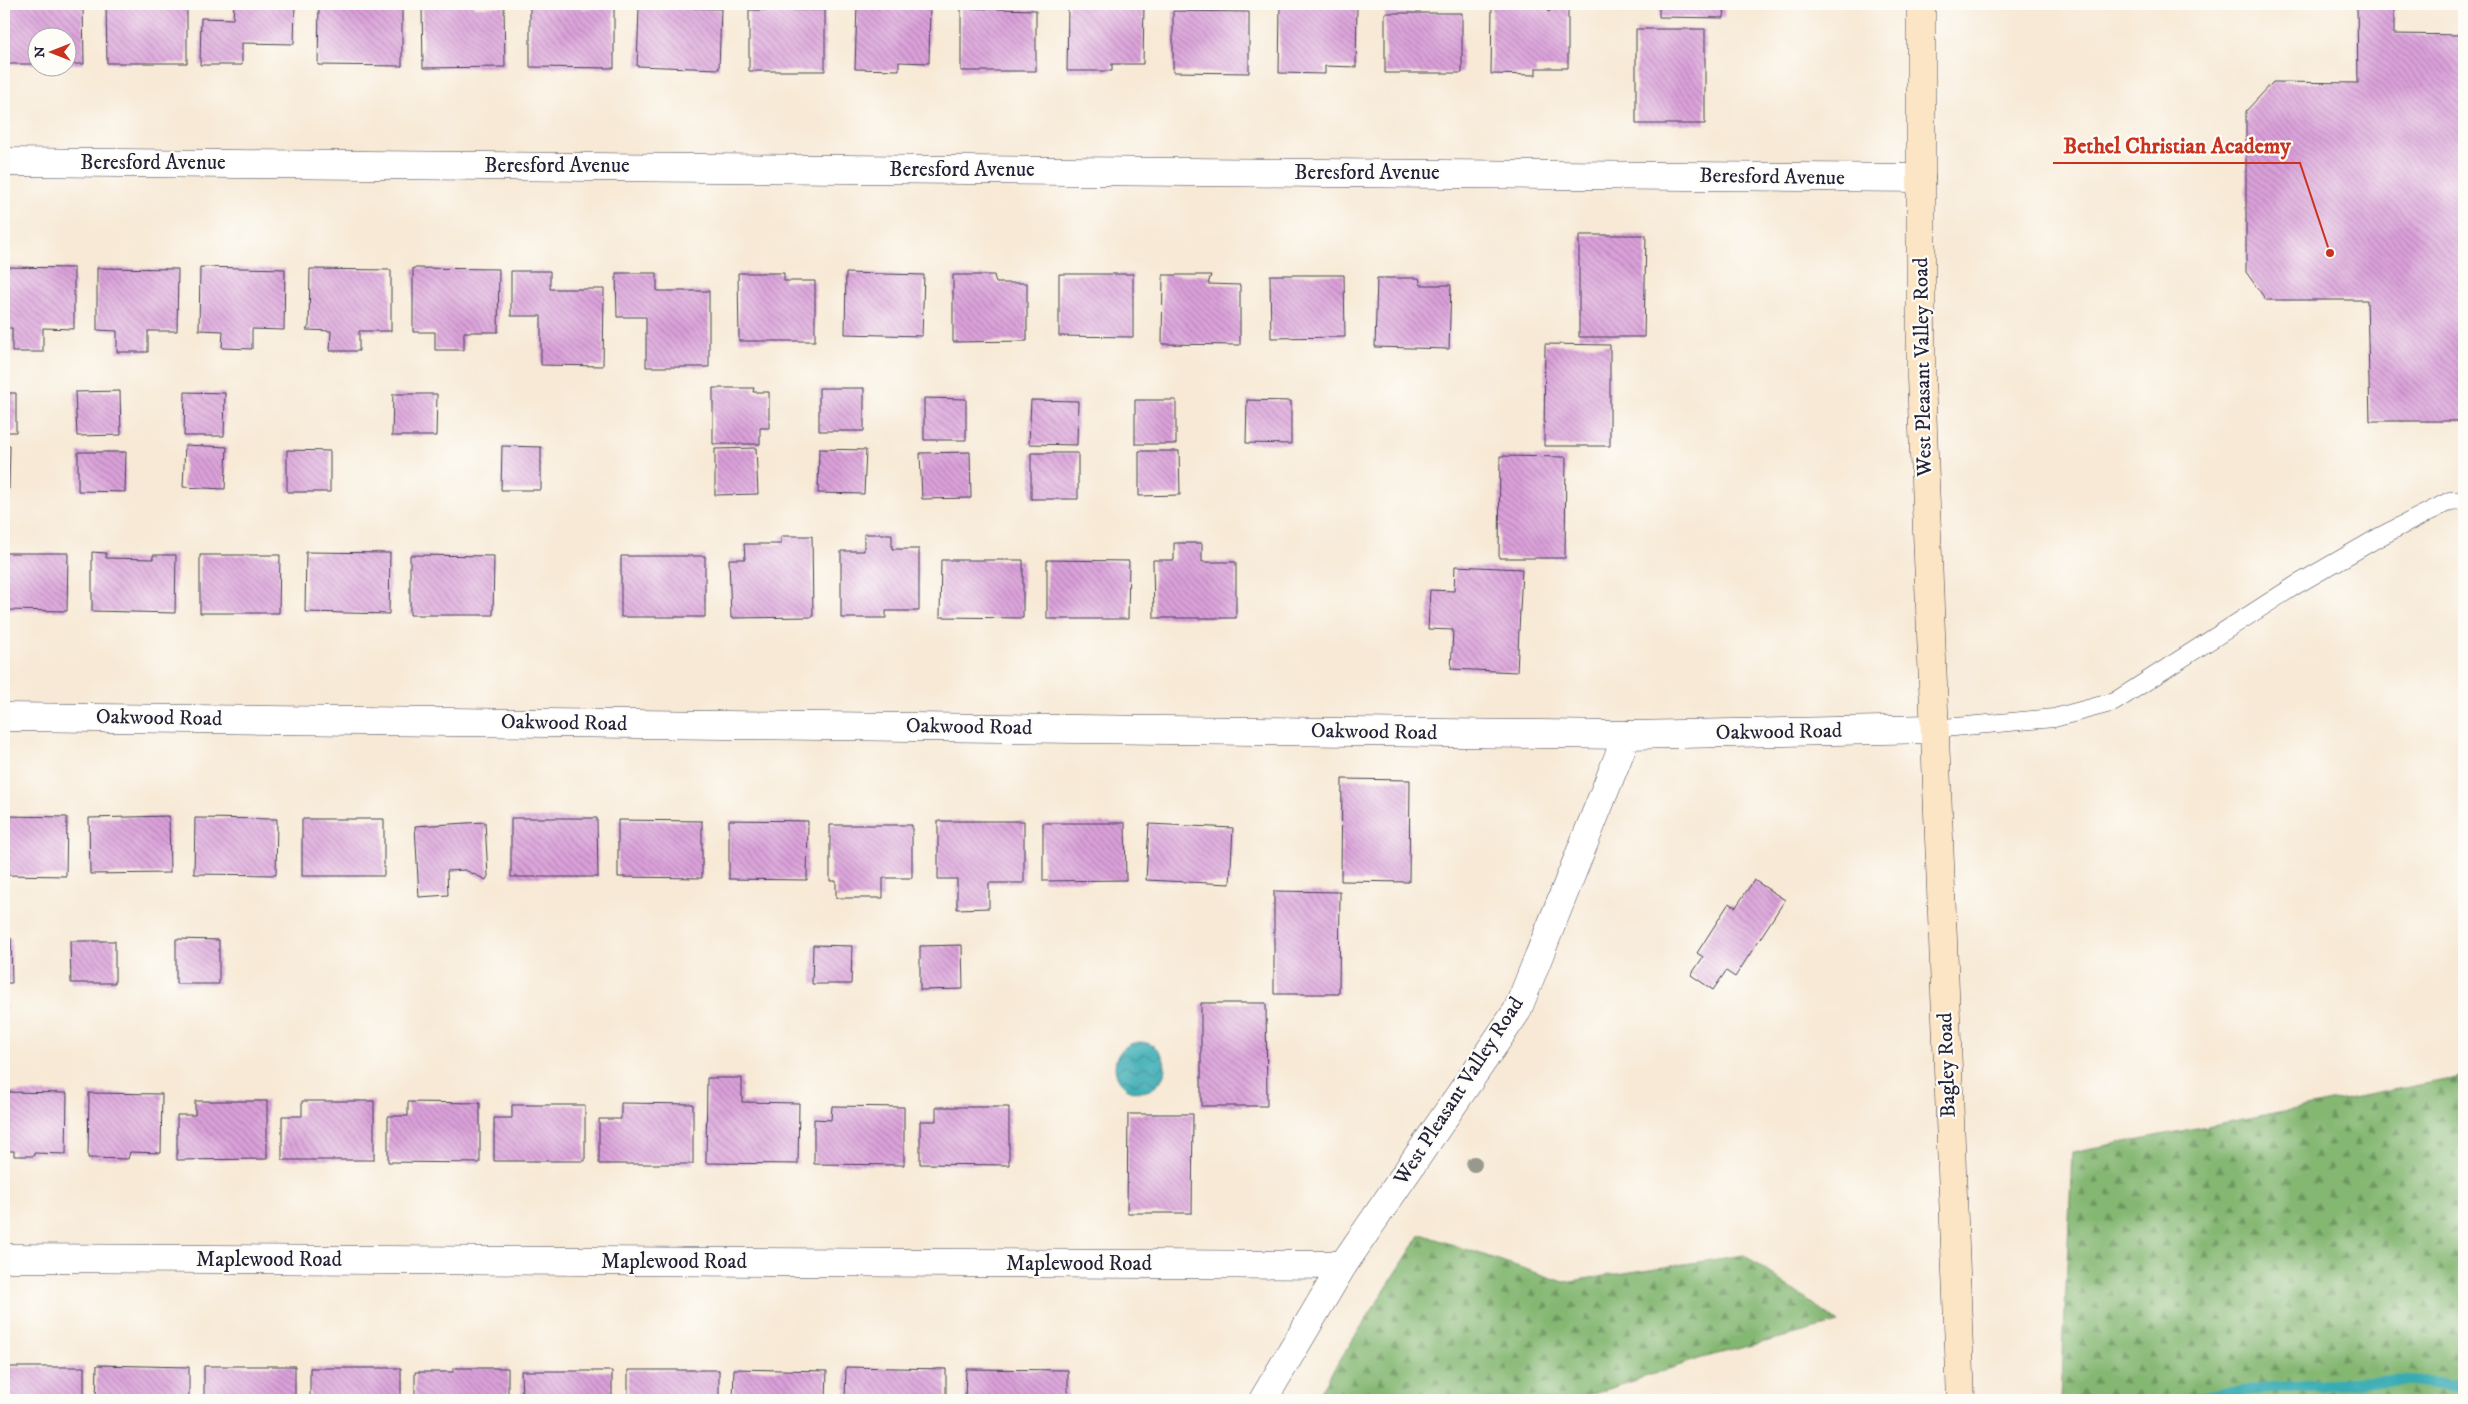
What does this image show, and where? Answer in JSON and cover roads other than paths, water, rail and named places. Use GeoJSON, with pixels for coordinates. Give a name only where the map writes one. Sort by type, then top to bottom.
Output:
{"type":"FeatureCollection","features":[{"type":"Feature","properties":{"kind":"main road","name":"West Pleasant Valley Road"},"geometry":{"type":"LineString","coordinates":[[1921,4],[1921,378],[1934,729]]}},
{"type":"Feature","properties":{"kind":"main road","name":"Bagley Road"},"geometry":{"type":"LineString","coordinates":[[1934,729],[1961,1400]]}},
{"type":"Feature","properties":{"kind":"street","name":"Beresford Avenue"},"geometry":{"type":"LineString","coordinates":[[4,162],[1921,178]]}},
{"type":"Feature","properties":{"kind":"street","name":"Oakwood Road"},"geometry":{"type":"LineString","coordinates":[[4,717],[1627,735],[1934,729]]}},
{"type":"Feature","properties":{"kind":"street","name":"West Pleasant Valley Road"},"geometry":{"type":"LineString","coordinates":[[1263,1400],[1343,1265],[1517,1011],[1627,735]]}},
{"type":"Feature","properties":{"kind":"street","name":"Maplewood Road"},"geometry":{"type":"LineString","coordinates":[[4,1258],[1343,1265]]}},
{"type":"Feature","properties":{"kind":"lane"},"geometry":{"type":"LineString","coordinates":[[1934,729],[2054,718],[2114,702],[2296,585],[2366,545],[2450,501],[2464,500]]}},
{"type":"Feature","properties":{"kind":"water"},"geometry":{"type":"Polygon","coordinates":[[[1135,1042],[1145,1042],[1158,1049],[1165,1062],[1165,1072],[1158,1085],[1145,1092],[1135,1092],[1126,1088],[1119,1081],[1115,1072],[1115,1062],[1119,1053],[1126,1046],[1135,1042]]]}},
{"type":"Feature","properties":{"kind":"waterway"},"geometry":{"type":"LineString","coordinates":[[2194,1400],[2264,1388],[2400,1381],[2464,1385]]}},
{"type":"Feature","properties":{"kind":"place","name":"Bethel Christian Academy"},"geometry":{"type":"Point","coordinates":[2330,253]}}]}
